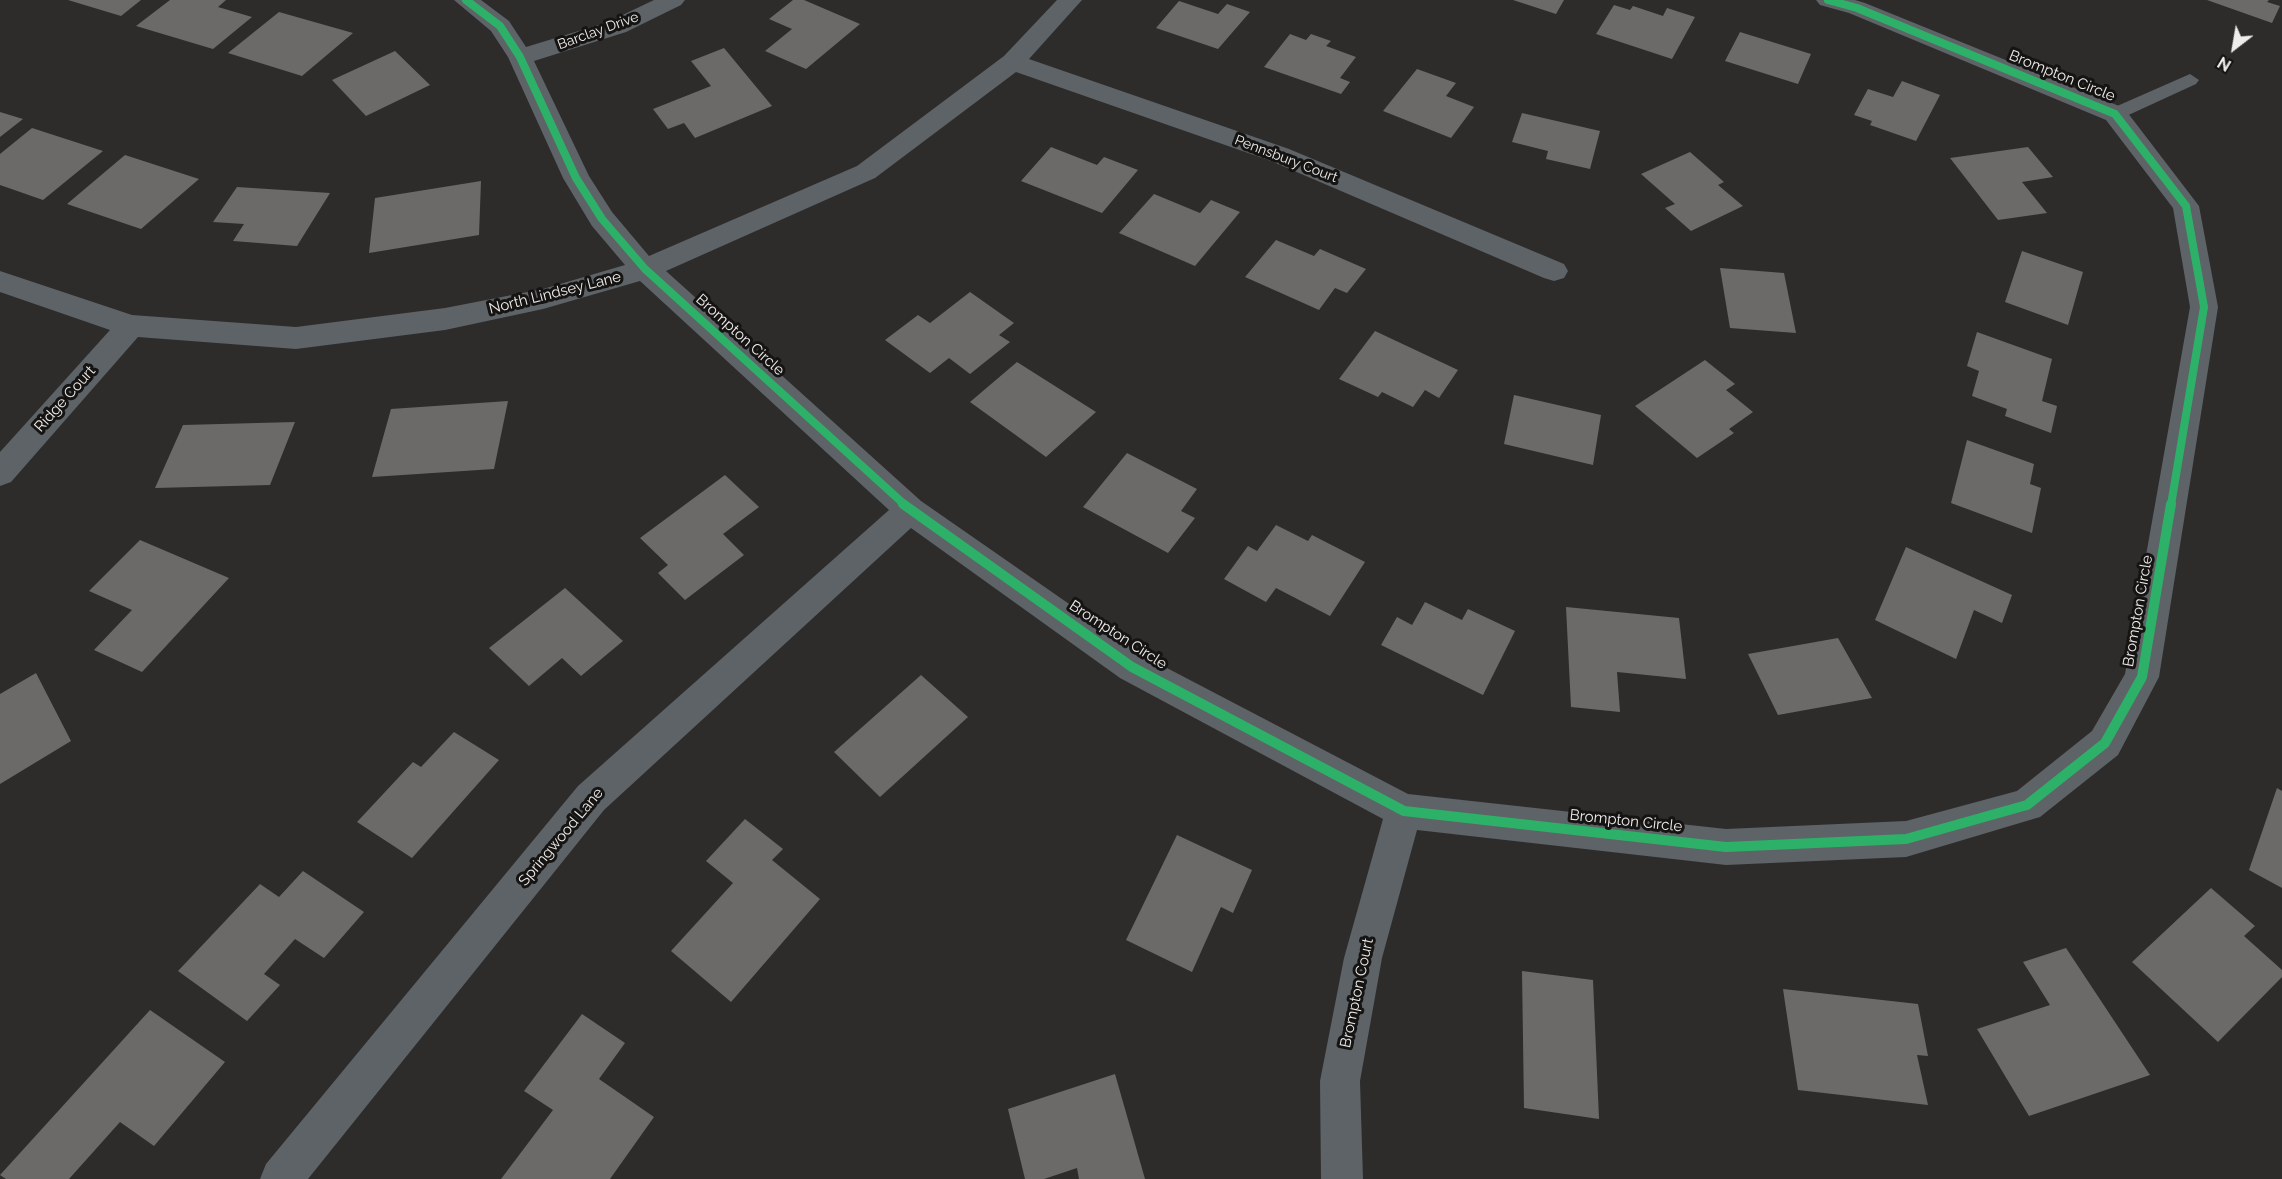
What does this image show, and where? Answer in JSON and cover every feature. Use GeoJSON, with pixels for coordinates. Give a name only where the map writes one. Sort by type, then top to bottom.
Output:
{"type":"FeatureCollection","features":[{"type":"Feature","properties":{"kind":"street","name":"Brompton Circle"},"geometry":{"type":"LineString","coordinates":[[466,0],[500,26],[520,57],[576,178],[602,219],[645,269],[910,510],[1132,667],[1404,811],[1726,847],[1906,839],[2027,805],[2105,743],[2142,677],[2204,307],[2186,206],[2115,114],[1857,8],[1828,0]]}},
{"type":"Feature","properties":{"kind":"street","name":"Barclay Drive"},"geometry":{"type":"LineString","coordinates":[[520,57],[617,27],[673,0]]}},
{"type":"Feature","properties":{"kind":"street","name":"North Lindsey Lane"},"geometry":{"type":"LineString","coordinates":[[0,281],[131,326],[296,338],[445,319],[543,299],[645,269],[866,172],[1013,62],[1070,0]]}},
{"type":"Feature","properties":{"kind":"street","name":"Pennsbury Court"},"geometry":{"type":"LineString","coordinates":[[1013,62],[1280,155],[1554,271]]}},
{"type":"Feature","properties":{"kind":"street","name":"Ridge Court"},"geometry":{"type":"LineString","coordinates":[[0,473],[131,326]]}},
{"type":"Feature","properties":{"kind":"street","name":"Springwood Lane"},"geometry":{"type":"LineString","coordinates":[[280,1179],[591,798],[910,510]]}},
{"type":"Feature","properties":{"kind":"street","name":"Brompton Court"},"geometry":{"type":"LineString","coordinates":[[1342,1179],[1340,1081],[1363,958],[1404,811]]}},
{"type":"Feature","properties":{"kind":"lane"},"geometry":{"type":"LineString","coordinates":[[2115,114],[2190,80]]}},
{"type":"Feature","properties":{"kind":"building"},"geometry":{"type":"Polygon","coordinates":[[[68,0],[141,0],[121,16],[68,0]]]}},
{"type":"Feature","properties":{"kind":"building"},"geometry":{"type":"Polygon","coordinates":[[[170,0],[226,0],[218,7],[252,17],[213,49],[136,26],[170,0]]]}},
{"type":"Feature","properties":{"kind":"building"},"geometry":{"type":"Polygon","coordinates":[[[793,0],[804,0],[860,24],[806,69],[765,51],[792,29],[769,19],[793,0]]]}},
{"type":"Feature","properties":{"kind":"building"},"geometry":{"type":"Polygon","coordinates":[[[1513,0],[1564,0],[1556,14],[1513,0]]]}},
{"type":"Feature","properties":{"kind":"building"},"geometry":{"type":"Polygon","coordinates":[[[2207,0],[2269,0],[2267,2],[2280,6],[2272,23],[2207,0]]]}},
{"type":"Feature","properties":{"kind":"building"},"geometry":{"type":"Polygon","coordinates":[[[1179,1],[1218,14],[1227,4],[1250,12],[1218,49],[1156,28],[1179,1]]]}},
{"type":"Feature","properties":{"kind":"building"},"geometry":{"type":"Polygon","coordinates":[[[1614,5],[1630,10],[1633,6],[1663,16],[1667,8],[1695,17],[1672,59],[1596,34],[1614,5]]]}},
{"type":"Feature","properties":{"kind":"building"},"geometry":{"type":"Polygon","coordinates":[[[279,12],[353,33],[302,76],[228,53],[279,12]]]}},
{"type":"Feature","properties":{"kind":"building"},"geometry":{"type":"Polygon","coordinates":[[[1740,32],[1811,54],[1798,84],[1725,61],[1740,32]]]}},
{"type":"Feature","properties":{"kind":"building"},"geometry":{"type":"Polygon","coordinates":[[[1290,34],[1306,40],[1311,34],[1331,41],[1326,46],[1356,57],[1340,78],[1350,82],[1341,94],[1264,67],[1290,34]]]}},
{"type":"Feature","properties":{"kind":"building"},"geometry":{"type":"Polygon","coordinates":[[[724,48],[772,106],[695,138],[684,123],[668,129],[653,109],[711,86],[691,61],[724,48]]]}},
{"type":"Feature","properties":{"kind":"building"},"geometry":{"type":"Polygon","coordinates":[[[395,51],[430,85],[366,116],[332,80],[395,51]]]}},
{"type":"Feature","properties":{"kind":"building"},"geometry":{"type":"Polygon","coordinates":[[[1417,69],[1456,83],[1446,96],[1474,107],[1451,138],[1383,111],[1417,69]]]}},
{"type":"Feature","properties":{"kind":"building"},"geometry":{"type":"Polygon","coordinates":[[[1902,81],[1940,95],[1916,141],[1870,125],[1872,121],[1854,115],[1868,89],[1893,97],[1902,81]]]}},
{"type":"Feature","properties":{"kind":"building"},"geometry":{"type":"Polygon","coordinates":[[[0,112],[23,119],[0,137],[0,112]]]}},
{"type":"Feature","properties":{"kind":"building"},"geometry":{"type":"Polygon","coordinates":[[[1522,113],[1600,131],[1590,169],[1546,159],[1548,151],[1512,142],[1522,113]]]}},
{"type":"Feature","properties":{"kind":"building"},"geometry":{"type":"Polygon","coordinates":[[[32,128],[103,151],[43,200],[0,185],[0,154],[32,128]]]}},
{"type":"Feature","properties":{"kind":"building"},"geometry":{"type":"Polygon","coordinates":[[[1051,147],[1097,165],[1104,157],[1138,170],[1102,213],[1021,181],[1051,147]]]}},
{"type":"Feature","properties":{"kind":"building"},"geometry":{"type":"Polygon","coordinates":[[[2028,147],[2053,177],[2022,182],[2047,213],[1998,220],[1950,158],[2028,147]]]}},
{"type":"Feature","properties":{"kind":"building"},"geometry":{"type":"Polygon","coordinates":[[[1690,152],[1724,182],[1718,185],[1743,206],[1691,231],[1665,208],[1675,204],[1641,174],[1690,152]]]}},
{"type":"Feature","properties":{"kind":"building"},"geometry":{"type":"Polygon","coordinates":[[[125,155],[199,179],[141,229],[67,204],[125,155]]]}},
{"type":"Feature","properties":{"kind":"building"},"geometry":{"type":"Polygon","coordinates":[[[481,181],[479,235],[369,253],[375,198],[481,181]]]}},
{"type":"Feature","properties":{"kind":"building"},"geometry":{"type":"Polygon","coordinates":[[[237,187],[330,193],[297,246],[233,241],[244,224],[213,222],[237,187]]]}},
{"type":"Feature","properties":{"kind":"building"},"geometry":{"type":"Polygon","coordinates":[[[1154,194],[1200,213],[1211,200],[1240,212],[1195,266],[1119,233],[1154,194]]]}},
{"type":"Feature","properties":{"kind":"building"},"geometry":{"type":"Polygon","coordinates":[[[1276,240],[1314,256],[1320,249],[1366,269],[1347,293],[1335,288],[1319,310],[1245,277],[1276,240]]]}},
{"type":"Feature","properties":{"kind":"building"},"geometry":{"type":"Polygon","coordinates":[[[2022,251],[2083,272],[2068,325],[2005,302],[2022,251]]]}},
{"type":"Feature","properties":{"kind":"building"},"geometry":{"type":"Polygon","coordinates":[[[1720,268],[1784,273],[1796,333],[1730,328],[1720,268]]]}},
{"type":"Feature","properties":{"kind":"building"},"geometry":{"type":"Polygon","coordinates":[[[970,292],[1014,323],[999,335],[1010,342],[970,374],[949,358],[930,373],[885,340],[918,315],[930,323],[970,292]]]}},
{"type":"Feature","properties":{"kind":"building"},"geometry":{"type":"Polygon","coordinates":[[[1375,331],[1458,370],[1439,398],[1425,390],[1413,407],[1382,392],[1378,397],[1339,379],[1375,331]]]}},
{"type":"Feature","properties":{"kind":"building"},"geometry":{"type":"Polygon","coordinates":[[[1977,332],[2052,359],[2042,401],[2057,406],[2051,433],[2005,416],[2007,409],[1972,396],[1979,371],[1967,366],[1977,332]]]}},
{"type":"Feature","properties":{"kind":"building"},"geometry":{"type":"Polygon","coordinates":[[[1705,360],[1735,384],[1726,390],[1753,412],[1729,429],[1734,433],[1697,458],[1635,406],[1705,360]]]}},
{"type":"Feature","properties":{"kind":"building"},"geometry":{"type":"Polygon","coordinates":[[[1017,362],[1096,412],[1046,457],[970,402],[1017,362]]]}},
{"type":"Feature","properties":{"kind":"building"},"geometry":{"type":"Polygon","coordinates":[[[1514,395],[1601,415],[1593,465],[1504,444],[1514,395]]]}},
{"type":"Feature","properties":{"kind":"building"},"geometry":{"type":"Polygon","coordinates":[[[508,401],[494,469],[372,477],[391,409],[508,401]]]}},
{"type":"Feature","properties":{"kind":"building"},"geometry":{"type":"Polygon","coordinates":[[[295,422],[270,485],[155,488],[183,425],[295,422]]]}},
{"type":"Feature","properties":{"kind":"building"},"geometry":{"type":"Polygon","coordinates":[[[1967,440],[2034,464],[2030,484],[2041,488],[2032,533],[1951,503],[1967,440]]]}},
{"type":"Feature","properties":{"kind":"building"},"geometry":{"type":"Polygon","coordinates":[[[1127,453],[1197,489],[1181,511],[1195,518],[1168,553],[1083,507],[1127,453]]]}},
{"type":"Feature","properties":{"kind":"building"},"geometry":{"type":"Polygon","coordinates":[[[725,475],[759,507],[723,534],[744,555],[685,600],[658,573],[668,565],[640,538],[725,475]]]}},
{"type":"Feature","properties":{"kind":"building"},"geometry":{"type":"Polygon","coordinates":[[[1276,525],[1308,541],[1312,535],[1365,562],[1330,616],[1276,588],[1266,602],[1224,579],[1248,546],[1257,551],[1276,525]]]}},
{"type":"Feature","properties":{"kind":"building"},"geometry":{"type":"Polygon","coordinates":[[[140,540],[229,578],[142,672],[94,650],[132,610],[89,591],[140,540]]]}},
{"type":"Feature","properties":{"kind":"building"},"geometry":{"type":"Polygon","coordinates":[[[1906,547],[2012,595],[2002,623],[1974,610],[1956,659],[1875,620],[1906,547]]]}},
{"type":"Feature","properties":{"kind":"building"},"geometry":{"type":"Polygon","coordinates":[[[565,588],[623,641],[581,676],[562,658],[529,686],[489,648],[565,588]]]}},
{"type":"Feature","properties":{"kind":"building"},"geometry":{"type":"Polygon","coordinates":[[[1425,602],[1462,620],[1468,609],[1515,631],[1483,695],[1381,645],[1397,617],[1412,625],[1425,602]]]}},
{"type":"Feature","properties":{"kind":"building"},"geometry":{"type":"Polygon","coordinates":[[[1566,607],[1679,618],[1686,679],[1617,672],[1620,712],[1571,707],[1566,607]]]}},
{"type":"Feature","properties":{"kind":"building"},"geometry":{"type":"Polygon","coordinates":[[[1838,638],[1872,698],[1778,715],[1748,654],[1838,638]]]}},
{"type":"Feature","properties":{"kind":"building"},"geometry":{"type":"Polygon","coordinates":[[[36,673],[71,741],[0,784],[0,694],[36,673]]]}},
{"type":"Feature","properties":{"kind":"building"},"geometry":{"type":"Polygon","coordinates":[[[921,675],[968,717],[880,797],[834,752],[921,675]]]}},
{"type":"Feature","properties":{"kind":"building"},"geometry":{"type":"Polygon","coordinates":[[[454,732],[499,760],[412,858],[357,822],[413,762],[421,767],[454,732]]]}},
{"type":"Feature","properties":{"kind":"building"},"geometry":{"type":"Polygon","coordinates":[[[2277,788],[2282,791],[2282,888],[2249,870],[2277,788]]]}},
{"type":"Feature","properties":{"kind":"building"},"geometry":{"type":"Polygon","coordinates":[[[745,819],[783,849],[772,860],[820,899],[731,1002],[671,951],[733,883],[706,861],[745,819]]]}},
{"type":"Feature","properties":{"kind":"building"},"geometry":{"type":"Polygon","coordinates":[[[1177,835],[1252,870],[1233,913],[1221,907],[1192,972],[1126,940],[1177,835]]]}},
{"type":"Feature","properties":{"kind":"building"},"geometry":{"type":"Polygon","coordinates":[[[303,871],[364,912],[324,958],[295,939],[264,974],[280,985],[247,1021],[178,971],[260,884],[279,897],[303,871]]]}},
{"type":"Feature","properties":{"kind":"building"},"geometry":{"type":"Polygon","coordinates":[[[2211,888],[2255,926],[2244,936],[2282,970],[2282,977],[2218,1042],[2132,962],[2211,888]]]}},
{"type":"Feature","properties":{"kind":"building"},"geometry":{"type":"Polygon","coordinates":[[[2066,948],[2150,1075],[2029,1116],[1977,1029],[2050,1005],[2023,962],[2066,948]]]}},
{"type":"Feature","properties":{"kind":"building"},"geometry":{"type":"Polygon","coordinates":[[[1522,971],[1593,980],[1599,1119],[1524,1108],[1522,971]]]}},
{"type":"Feature","properties":{"kind":"building"},"geometry":{"type":"Polygon","coordinates":[[[1783,989],[1918,1004],[1928,1056],[1917,1055],[1928,1105],[1798,1090],[1783,989]]]}},
{"type":"Feature","properties":{"kind":"building"},"geometry":{"type":"Polygon","coordinates":[[[150,1010],[225,1062],[154,1146],[120,1122],[69,1179],[6,1179],[0,1175],[150,1010]]]}},
{"type":"Feature","properties":{"kind":"building"},"geometry":{"type":"Polygon","coordinates":[[[582,1014],[625,1043],[599,1079],[654,1117],[610,1179],[501,1179],[553,1110],[524,1091],[582,1014]]]}},
{"type":"Feature","properties":{"kind":"building"},"geometry":{"type":"Polygon","coordinates":[[[1115,1074],[1145,1179],[1079,1179],[1077,1168],[1044,1179],[1025,1179],[1008,1109],[1115,1074]]]}},
{"type":"Feature","properties":{"kind":"cycle path"},"geometry":{"type":"LineString","coordinates":[[466,0],[500,26],[520,57],[576,178],[602,219],[645,269],[910,510],[1132,667],[1404,811],[1726,847],[1906,839],[2027,805],[2105,743],[2142,677],[2204,307],[2186,206],[2115,114],[1857,8],[1828,0]]}}]}
